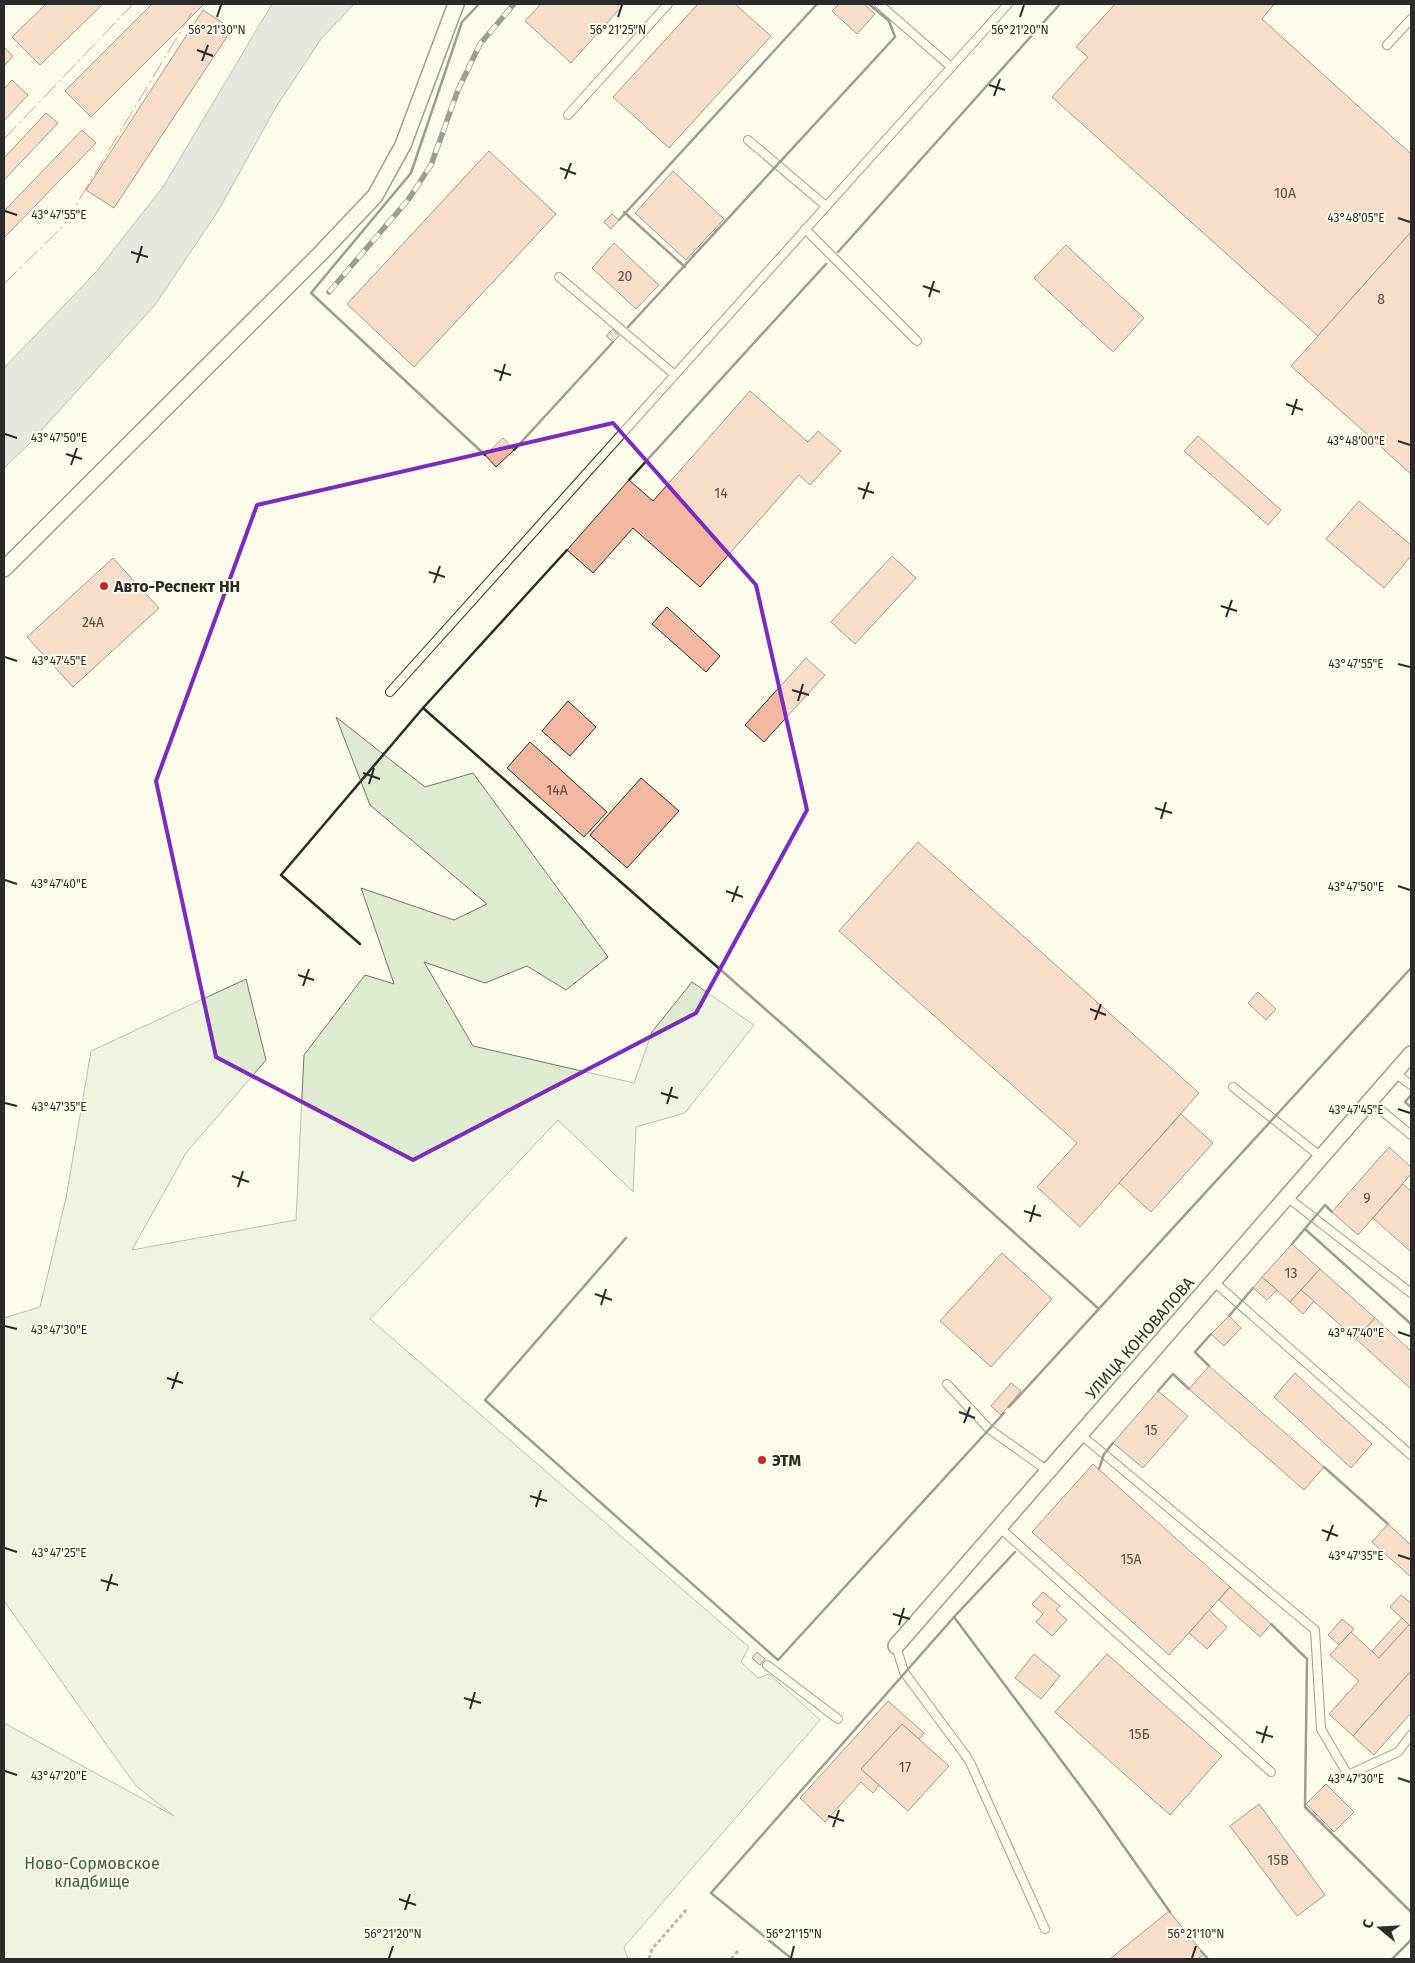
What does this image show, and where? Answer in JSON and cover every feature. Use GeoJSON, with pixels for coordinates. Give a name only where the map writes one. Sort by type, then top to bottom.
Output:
{"type":"FeatureCollection","features":[{"type":"Feature","properties":{"kind":"street"},"geometry":{"type":"LineString","coordinates":[[4,569],[320,254],[375,196],[403,145],[456,4]]}},
{"type":"Feature","properties":{"kind":"street","name":"УЛИЦА КОНОВАЛОВА"},"geometry":{"type":"LineString","coordinates":[[896,1646],[1411,1054]]}},
{"type":"Feature","properties":{"kind":"lane"},"geometry":{"type":"LineString","coordinates":[[568,115],[668,4]]}},
{"type":"Feature","properties":{"kind":"lane"},"geometry":{"type":"LineString","coordinates":[[879,4],[951,67]]}},
{"type":"Feature","properties":{"kind":"lane"},"geometry":{"type":"LineString","coordinates":[[390,692],[1008,4]]}},
{"type":"Feature","properties":{"kind":"lane"},"geometry":{"type":"LineString","coordinates":[[1387,45],[1411,19]]}},
{"type":"Feature","properties":{"kind":"lane"},"geometry":{"type":"LineString","coordinates":[[748,140],[826,206]]}},
{"type":"Feature","properties":{"kind":"lane"},"geometry":{"type":"LineString","coordinates":[[806,230],[917,341]]}},
{"type":"Feature","properties":{"kind":"lane"},"geometry":{"type":"LineString","coordinates":[[559,277],[675,375]]}},
{"type":"Feature","properties":{"kind":"lane"},"geometry":{"type":"LineString","coordinates":[[1395,1073],[1411,1085]]}},
{"type":"Feature","properties":{"kind":"lane"},"geometry":{"type":"LineString","coordinates":[[1233,1087],[1321,1157]]}},
{"type":"Feature","properties":{"kind":"lane"},"geometry":{"type":"LineString","coordinates":[[1370,1102],[1411,1135]]}},
{"type":"Feature","properties":{"kind":"lane"},"geometry":{"type":"LineString","coordinates":[[1287,1197],[1411,1293]]}},
{"type":"Feature","properties":{"kind":"lane"},"geometry":{"type":"LineString","coordinates":[[1214,1281],[1411,1455]]}},
{"type":"Feature","properties":{"kind":"lane"},"geometry":{"type":"LineString","coordinates":[[947,1384],[989,1429],[1048,1471]]}},
{"type":"Feature","properties":{"kind":"lane"},"geometry":{"type":"LineString","coordinates":[[1080,1434],[1314,1630],[1321,1729],[1348,1775],[1398,1752],[1411,1736]]}},
{"type":"Feature","properties":{"kind":"lane"},"geometry":{"type":"LineString","coordinates":[[999,1528],[1271,1772]]}},
{"type":"Feature","properties":{"kind":"lane"},"geometry":{"type":"LineString","coordinates":[[896,1646],[904,1672],[969,1760],[1045,1929]]}},
{"type":"Feature","properties":{"kind":"lane"},"geometry":{"type":"LineString","coordinates":[[767,1665],[838,1720]]}},
{"type":"Feature","properties":{"kind":"path"},"geometry":{"type":"LineString","coordinates":[[649,1959],[652,1949],[688,1909]]}},
{"type":"Feature","properties":{"kind":"path"},"geometry":{"type":"LineString","coordinates":[[731,1959],[738,1951]]}},
{"type":"Feature","properties":{"kind":"highlighted area"},"geometry":{"type":"Polygon","coordinates":[[[613,423],[756,585],[807,810],[696,1013],[413,1160],[216,1057],[156,781],[257,505],[613,423]]]}},
{"type":"Feature","properties":{"kind":"green space","name":"Ново-Сормовское кладбище"},"geometry":{"type":"Polygon","coordinates":[[[336,717],[425,787],[473,773],[608,957],[566,990],[527,966],[485,983],[424,962],[473,1046],[634,1083],[652,1032],[692,982],[754,1025],[685,1113],[636,1127],[633,1192],[558,1120],[370,1319],[749,1647],[741,1662],[758,1678],[769,1674],[820,1720],[624,1947],[628,1959],[4,1959],[4,1723],[174,1816],[136,1786],[4,1601],[4,1318],[40,1307],[66,1198],[91,1051],[246,979],[266,1060],[186,1153],[132,1250],[296,1220],[304,1055],[365,975],[394,984],[361,888],[454,920],[487,904],[370,805],[336,717]]]}},
{"type":"Feature","properties":{"kind":"shaded area"},"geometry":{"type":"Polygon","coordinates":[[[272,4],[354,4],[321,39],[276,107],[218,211],[155,305],[30,443],[4,468],[4,368],[96,272],[163,187],[272,4]]]}},
{"type":"Feature","properties":{"kind":"building"},"geometry":{"type":"Polygon","coordinates":[[[46,4],[103,4],[40,65],[12,37],[46,4]]]}},
{"type":"Feature","properties":{"kind":"building"},"geometry":{"type":"Polygon","coordinates":[[[152,4],[204,4],[91,117],[65,91],[152,4]]]}},
{"type":"Feature","properties":{"kind":"building"},"geometry":{"type":"Polygon","coordinates":[[[541,4],[624,4],[571,63],[525,21],[541,4]]]}},
{"type":"Feature","properties":{"kind":"building"},"geometry":{"type":"Polygon","coordinates":[[[698,4],[735,4],[771,36],[669,148],[613,97],[698,4]]]}},
{"type":"Feature","properties":{"kind":"building"},"geometry":{"type":"Polygon","coordinates":[[[839,4],[864,4],[875,14],[857,34],[832,11],[839,4]]]}},
{"type":"Feature","properties":{"kind":"building"},"geometry":{"type":"Polygon","coordinates":[[[1115,4],[1274,4],[1262,19],[1411,154],[1411,232],[1318,336],[1052,97],[1088,57],[1076,47],[1115,4]]]}},
{"type":"Feature","properties":{"kind":"building"},"geometry":{"type":"Polygon","coordinates":[[[203,10],[232,29],[114,208],[86,190],[203,10]]]}},
{"type":"Feature","properties":{"kind":"building"},"geometry":{"type":"Polygon","coordinates":[[[4,47],[13,56],[4,66],[4,47]]]}},
{"type":"Feature","properties":{"kind":"building"},"geometry":{"type":"Polygon","coordinates":[[[12,80],[28,95],[4,121],[4,89],[12,80]]]}},
{"type":"Feature","properties":{"kind":"building"},"geometry":{"type":"Polygon","coordinates":[[[46,113],[58,123],[4,180],[4,158],[46,113]]]}},
{"type":"Feature","properties":{"kind":"building"},"geometry":{"type":"Polygon","coordinates":[[[82,130],[96,143],[4,238],[4,211],[82,130]]]}},
{"type":"Feature","properties":{"kind":"building"},"geometry":{"type":"Polygon","coordinates":[[[489,151],[556,214],[414,367],[347,304],[489,151]]]}},
{"type":"Feature","properties":{"kind":"building"},"geometry":{"type":"Polygon","coordinates":[[[673,171],[724,219],[686,260],[635,213],[673,171]]]}},
{"type":"Feature","properties":{"kind":"building"},"geometry":{"type":"Polygon","coordinates":[[[612,214],[619,220],[611,229],[604,222],[612,214]]]}},
{"type":"Feature","properties":{"kind":"building"},"geometry":{"type":"Polygon","coordinates":[[[1411,232],[1411,474],[1291,366],[1411,232]]]}},
{"type":"Feature","properties":{"kind":"building"},"geometry":{"type":"Polygon","coordinates":[[[614,243],[659,285],[636,309],[592,268],[614,243]]]}},
{"type":"Feature","properties":{"kind":"building"},"geometry":{"type":"Polygon","coordinates":[[[1066,245],[1144,318],[1113,352],[1034,278],[1066,245]]]}},
{"type":"Feature","properties":{"kind":"building"},"geometry":{"type":"Polygon","coordinates":[[[613,329],[619,336],[613,342],[606,336],[613,329]]]}},
{"type":"Feature","properties":{"kind":"building"},"geometry":{"type":"Polygon","coordinates":[[[750,391],[808,442],[818,431],[841,451],[810,485],[799,475],[700,587],[633,528],[593,573],[567,550],[629,480],[653,501],[750,391]]]}},
{"type":"Feature","properties":{"kind":"building"},"geometry":{"type":"Polygon","coordinates":[[[1198,436],[1281,510],[1268,525],[1184,451],[1198,436]]]}},
{"type":"Feature","properties":{"kind":"building"},"geometry":{"type":"Polygon","coordinates":[[[503,438],[514,450],[496,467],[485,455],[503,438]]]}},
{"type":"Feature","properties":{"kind":"building"},"geometry":{"type":"Polygon","coordinates":[[[1359,501],[1411,545],[1411,556],[1384,588],[1326,539],[1359,501]]]}},
{"type":"Feature","properties":{"kind":"building"},"geometry":{"type":"Polygon","coordinates":[[[892,556],[916,578],[855,644],[831,622],[892,556]]]}},
{"type":"Feature","properties":{"kind":"building"},"geometry":{"type":"Polygon","coordinates":[[[113,558],[159,608],[73,687],[27,637],[113,558]]]}},
{"type":"Feature","properties":{"kind":"building"},"geometry":{"type":"Polygon","coordinates":[[[667,607],[720,656],[706,672],[652,624],[667,607]]]}},
{"type":"Feature","properties":{"kind":"building"},"geometry":{"type":"Polygon","coordinates":[[[806,658],[825,675],[764,742],[745,725],[806,658]]]}},
{"type":"Feature","properties":{"kind":"building"},"geometry":{"type":"Polygon","coordinates":[[[568,701],[596,727],[570,756],[542,731],[568,701]]]}},
{"type":"Feature","properties":{"kind":"building"},"geometry":{"type":"Polygon","coordinates":[[[530,742],[607,812],[584,837],[507,768],[530,742]]]}},
{"type":"Feature","properties":{"kind":"building"},"geometry":{"type":"Polygon","coordinates":[[[641,778],[679,811],[627,868],[590,835],[641,778]]]}},
{"type":"Feature","properties":{"kind":"building"},"geometry":{"type":"Polygon","coordinates":[[[918,842],[1199,1093],[1080,1227],[1037,1187],[1077,1143],[839,931],[918,842]]]}},
{"type":"Feature","properties":{"kind":"building"},"geometry":{"type":"Polygon","coordinates":[[[1258,992],[1276,1009],[1266,1020],[1248,1003],[1258,992]]]}},
{"type":"Feature","properties":{"kind":"building"},"geometry":{"type":"Polygon","coordinates":[[[1181,1114],[1213,1143],[1151,1212],[1119,1183],[1181,1114]]]}},
{"type":"Feature","properties":{"kind":"building"},"geometry":{"type":"Polygon","coordinates":[[[1389,1147],[1411,1167],[1411,1174],[1358,1235],[1332,1212],[1389,1147]]]}},
{"type":"Feature","properties":{"kind":"building"},"geometry":{"type":"Polygon","coordinates":[[[1403,1184],[1411,1191],[1411,1252],[1373,1218],[1403,1184]]]}},
{"type":"Feature","properties":{"kind":"building"},"geometry":{"type":"Polygon","coordinates":[[[1292,1244],[1320,1269],[1290,1302],[1262,1277],[1292,1244]]]}},
{"type":"Feature","properties":{"kind":"building"},"geometry":{"type":"Polygon","coordinates":[[[1002,1253],[1052,1299],[991,1367],[940,1321],[1002,1253]]]}},
{"type":"Feature","properties":{"kind":"building"},"geometry":{"type":"Polygon","coordinates":[[[1320,1269],[1375,1318],[1356,1339],[1301,1290],[1320,1269]]]}},
{"type":"Feature","properties":{"kind":"building"},"geometry":{"type":"Polygon","coordinates":[[[1262,1277],[1277,1290],[1267,1300],[1253,1288],[1262,1277]]]}},
{"type":"Feature","properties":{"kind":"building"},"geometry":{"type":"Polygon","coordinates":[[[1301,1290],[1314,1301],[1303,1314],[1290,1302],[1301,1290]]]}},
{"type":"Feature","properties":{"kind":"building"},"geometry":{"type":"Polygon","coordinates":[[[1229,1316],[1241,1328],[1224,1346],[1211,1334],[1229,1316]]]}},
{"type":"Feature","properties":{"kind":"building"},"geometry":{"type":"Polygon","coordinates":[[[1375,1318],[1411,1351],[1411,1389],[1356,1339],[1375,1318]]]}},
{"type":"Feature","properties":{"kind":"building"},"geometry":{"type":"Polygon","coordinates":[[[1209,1366],[1324,1467],[1304,1490],[1189,1389],[1209,1366]]]}},
{"type":"Feature","properties":{"kind":"building"},"geometry":{"type":"Polygon","coordinates":[[[1295,1373],[1372,1444],[1351,1468],[1274,1397],[1295,1373]]]}},
{"type":"Feature","properties":{"kind":"building"},"geometry":{"type":"Polygon","coordinates":[[[1011,1383],[1021,1391],[1001,1415],[991,1406],[1011,1383]]]}},
{"type":"Feature","properties":{"kind":"building"},"geometry":{"type":"Polygon","coordinates":[[[1158,1391],[1188,1416],[1143,1468],[1113,1443],[1158,1391]]]}},
{"type":"Feature","properties":{"kind":"building"},"geometry":{"type":"Polygon","coordinates":[[[1093,1464],[1230,1587],[1169,1655],[1032,1532],[1093,1464]]]}},
{"type":"Feature","properties":{"kind":"building"},"geometry":{"type":"Polygon","coordinates":[[[1388,1524],[1411,1545],[1411,1577],[1372,1542],[1388,1524]]]}},
{"type":"Feature","properties":{"kind":"building"},"geometry":{"type":"Polygon","coordinates":[[[1230,1587],[1271,1624],[1260,1637],[1219,1600],[1230,1587]]]}},
{"type":"Feature","properties":{"kind":"building"},"geometry":{"type":"Polygon","coordinates":[[[1043,1592],[1060,1606],[1056,1610],[1067,1620],[1052,1636],[1036,1622],[1043,1614],[1032,1604],[1043,1592]]]}},
{"type":"Feature","properties":{"kind":"building"},"geometry":{"type":"Polygon","coordinates":[[[1401,1595],[1411,1603],[1411,1627],[1390,1607],[1401,1595]]]}},
{"type":"Feature","properties":{"kind":"building"},"geometry":{"type":"Polygon","coordinates":[[[1209,1610],[1227,1627],[1207,1649],[1189,1633],[1209,1610]]]}},
{"type":"Feature","properties":{"kind":"building"},"geometry":{"type":"Polygon","coordinates":[[[1402,1618],[1409,1625],[1379,1658],[1372,1651],[1402,1618]]]}},
{"type":"Feature","properties":{"kind":"building"},"geometry":{"type":"Polygon","coordinates":[[[1342,1619],[1354,1629],[1339,1645],[1328,1635],[1342,1619]]]}},
{"type":"Feature","properties":{"kind":"building"},"geometry":{"type":"Polygon","coordinates":[[[1409,1625],[1411,1627],[1411,1671],[1353,1736],[1329,1714],[1359,1681],[1330,1655],[1351,1632],[1379,1658],[1409,1625]]]}},
{"type":"Feature","properties":{"kind":"building"},"geometry":{"type":"Polygon","coordinates":[[[757,1652],[765,1659],[760,1665],[752,1658],[757,1652]]]}},
{"type":"Feature","properties":{"kind":"building"},"geometry":{"type":"Polygon","coordinates":[[[1034,1654],[1060,1676],[1041,1699],[1015,1678],[1034,1654]]]}},
{"type":"Feature","properties":{"kind":"building"},"geometry":{"type":"Polygon","coordinates":[[[1107,1654],[1222,1756],[1170,1815],[1055,1712],[1107,1654]]]}},
{"type":"Feature","properties":{"kind":"building"},"geometry":{"type":"Polygon","coordinates":[[[1411,1671],[1411,1713],[1374,1755],[1353,1736],[1411,1671]]]}},
{"type":"Feature","properties":{"kind":"building"},"geometry":{"type":"Polygon","coordinates":[[[888,1701],[924,1733],[919,1739],[902,1724],[861,1769],[879,1785],[873,1793],[861,1782],[825,1822],[800,1798],[888,1701]]]}},
{"type":"Feature","properties":{"kind":"building"},"geometry":{"type":"Polygon","coordinates":[[[902,1724],[949,1766],[908,1811],[861,1769],[902,1724]]]}},
{"type":"Feature","properties":{"kind":"building"},"geometry":{"type":"Polygon","coordinates":[[[1326,1784],[1354,1812],[1334,1832],[1306,1804],[1326,1784]]]}},
{"type":"Feature","properties":{"kind":"building"},"geometry":{"type":"Polygon","coordinates":[[[1259,1804],[1325,1895],[1297,1916],[1230,1826],[1259,1804]]]}},
{"type":"Feature","properties":{"kind":"building"},"geometry":{"type":"Polygon","coordinates":[[[1169,1911],[1204,1954],[1198,1959],[1110,1959],[1169,1911]]]}},
{"type":"Feature","properties":{"kind":"railway"},"geometry":{"type":"LineString","coordinates":[[329,292],[408,200],[431,165],[458,90],[480,44],[514,4]]}},
{"type":"Feature","properties":{"kind":"wall"},"geometry":{"type":"LineString","coordinates":[[479,4],[462,22],[411,173],[311,293],[485,455]]}},
{"type":"Feature","properties":{"kind":"wall"},"geometry":{"type":"LineString","coordinates":[[619,220],[817,4]]}},
{"type":"Feature","properties":{"kind":"wall"},"geometry":{"type":"LineString","coordinates":[[628,327],[895,37],[889,21],[869,4]]}},
{"type":"Feature","properties":{"kind":"wall"},"geometry":{"type":"LineString","coordinates":[[838,252],[1060,4]]}},
{"type":"Feature","properties":{"kind":"wall"},"geometry":{"type":"LineString","coordinates":[[624,212],[685,267]]}},
{"type":"Feature","properties":{"kind":"wall"},"geometry":{"type":"LineString","coordinates":[[629,480],[826,264]]}},
{"type":"Feature","properties":{"kind":"wall"},"geometry":{"type":"LineString","coordinates":[[514,450],[613,342]]}},
{"type":"Feature","properties":{"kind":"wall"},"geometry":{"type":"LineString","coordinates":[[567,550],[423,708],[797,1037],[1099,1309]]}},
{"type":"Feature","properties":{"kind":"wall"},"geometry":{"type":"LineString","coordinates":[[360,944],[281,875],[423,708]]}},
{"type":"Feature","properties":{"kind":"wall"},"geometry":{"type":"LineString","coordinates":[[1009,1407],[1411,968]]}},
{"type":"Feature","properties":{"kind":"wall"},"geometry":{"type":"LineString","coordinates":[[1411,1095],[1405,1102],[1411,1107]]}},
{"type":"Feature","properties":{"kind":"wall"},"geometry":{"type":"LineString","coordinates":[[1292,1244],[1325,1205],[1332,1212]]}},
{"type":"Feature","properties":{"kind":"wall"},"geometry":{"type":"LineString","coordinates":[[1305,1229],[1411,1324]]}},
{"type":"Feature","properties":{"kind":"wall"},"geometry":{"type":"LineString","coordinates":[[626,1238],[485,1400],[778,1660],[1004,1413]]}},
{"type":"Feature","properties":{"kind":"wall"},"geometry":{"type":"LineString","coordinates":[[1229,1316],[1253,1288]]}},
{"type":"Feature","properties":{"kind":"wall"},"geometry":{"type":"LineString","coordinates":[[1209,1366],[1195,1352],[1211,1334]]}},
{"type":"Feature","properties":{"kind":"wall"},"geometry":{"type":"LineString","coordinates":[[1158,1391],[1173,1374],[1189,1389]]}},
{"type":"Feature","properties":{"kind":"wall"},"geometry":{"type":"LineString","coordinates":[[1099,1469],[1104,1454],[1113,1443]]}},
{"type":"Feature","properties":{"kind":"wall"},"geometry":{"type":"LineString","coordinates":[[1324,1467],[1388,1524]]}},
{"type":"Feature","properties":{"kind":"wall"},"geometry":{"type":"LineString","coordinates":[[1015,1552],[954,1617],[1096,1807],[1170,1912]]}},
{"type":"Feature","properties":{"kind":"wall"},"geometry":{"type":"LineString","coordinates":[[792,1959],[711,1893],[954,1617]]}},
{"type":"Feature","properties":{"kind":"wall"},"geometry":{"type":"LineString","coordinates":[[1271,1624],[1307,1659],[1305,1807],[1411,1912]]}},
{"type":"Feature","properties":{"kind":"wall"},"geometry":{"type":"LineString","coordinates":[[1392,1959],[1411,1940]]}},
{"type":"Feature","properties":{"kind":"wall"},"geometry":{"type":"LineString","coordinates":[[1201,1951],[1208,1959]]}},
{"type":"Feature","properties":{"kind":"power"},"geometry":{"type":"LineString","coordinates":[[4,139],[133,4]]}},
{"type":"Feature","properties":{"kind":"power"},"geometry":{"type":"LineString","coordinates":[[4,284],[64,225],[197,4]]}},
{"type":"Feature","properties":{"kind":"place","name":"Авто-Респект НН"},"geometry":{"type":"Point","coordinates":[104,586]}},
{"type":"Feature","properties":{"kind":"place","name":"ЭТМ"},"geometry":{"type":"Point","coordinates":[762,1460]}}]}
